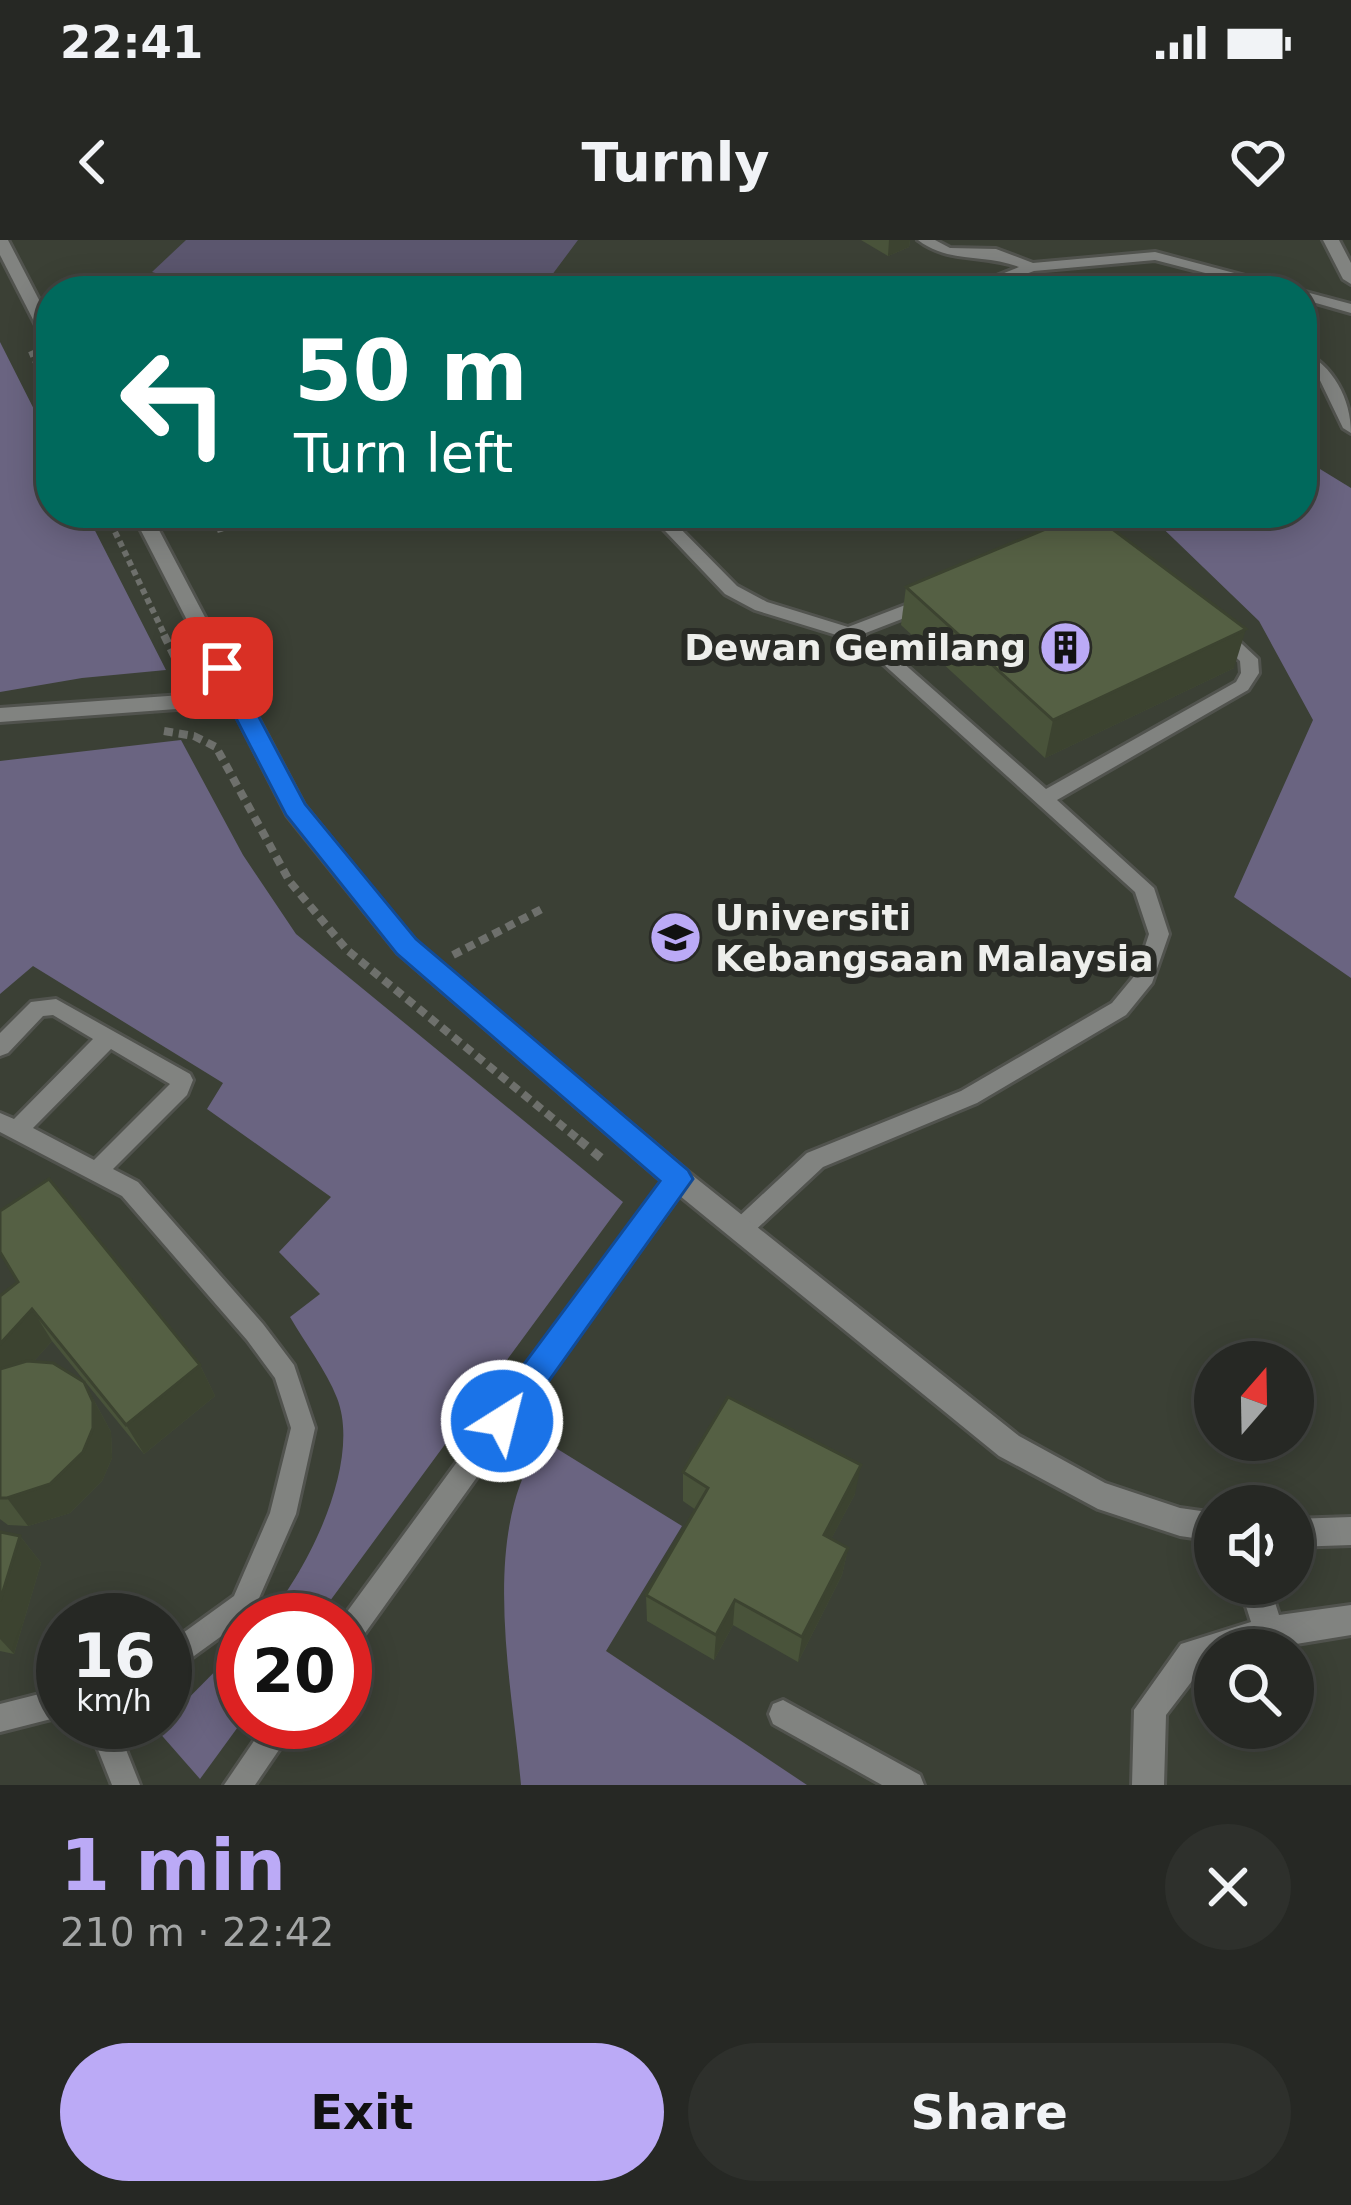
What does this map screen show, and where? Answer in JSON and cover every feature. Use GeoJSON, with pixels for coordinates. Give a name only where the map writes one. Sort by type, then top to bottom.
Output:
{"type":"FeatureCollection","features":[{"type":"Feature","properties":{"kind":"street"},"geometry":{"type":"LineString","coordinates":[[0,240],[36,310]]}},
{"type":"Feature","properties":{"kind":"street"},"geometry":{"type":"LineString","coordinates":[[1331,240],[1351,279]]}},
{"type":"Feature","properties":{"kind":"street"},"geometry":{"type":"LineString","coordinates":[[149,528],[295,809],[406,946],[678,1179],[1009,1446],[1098,1495],[1194,1524]]}},
{"type":"Feature","properties":{"kind":"street"},"geometry":{"type":"LineString","coordinates":[[0,715],[238,698]]}},
{"type":"Feature","properties":{"kind":"street"},"geometry":{"type":"LineString","coordinates":[[1314,1532],[1351,1531]]}},
{"type":"Feature","properties":{"kind":"street"},"geometry":{"type":"LineString","coordinates":[[1290,1629],[1351,1620]]}},
{"type":"Feature","properties":{"kind":"street"},"geometry":{"type":"LineString","coordinates":[[1148,1785],[1150,1710],[1194,1654]]}},
{"type":"Feature","properties":{"kind":"lane"},"geometry":{"type":"LineString","coordinates":[[925,240],[947,252],[996,253],[1032,267]]}},
{"type":"Feature","properties":{"kind":"lane"},"geometry":{"type":"LineString","coordinates":[[1125,240],[1155,256],[1233,276]]}},
{"type":"Feature","properties":{"kind":"lane"},"geometry":{"type":"LineString","coordinates":[[1007,276],[1032,267],[1155,256]]}},
{"type":"Feature","properties":{"kind":"lane"},"geometry":{"type":"LineString","coordinates":[[1317,299],[1351,309]]}},
{"type":"Feature","properties":{"kind":"lane"},"geometry":{"type":"LineString","coordinates":[[1317,366],[1351,428]]}},
{"type":"Feature","properties":{"kind":"lane"},"geometry":{"type":"LineString","coordinates":[[671,528],[731,590],[761,606],[849,633],[887,658],[1144,888],[1159,934],[1145,976],[1120,1009],[969,1097],[814,1160],[741,1229]]}},
{"type":"Feature","properties":{"kind":"lane"},"geometry":{"type":"LineString","coordinates":[[849,633],[938,599]]}},
{"type":"Feature","properties":{"kind":"lane"},"geometry":{"type":"LineString","coordinates":[[1047,797],[1242,686],[1250,673],[1249,659],[1200,618]]}},
{"type":"Feature","properties":{"kind":"lane"},"geometry":{"type":"LineString","coordinates":[[0,1047],[38,1008],[48,1006],[182,1080],[179,1089],[96,1172]]}},
{"type":"Feature","properties":{"kind":"lane"},"geometry":{"type":"LineString","coordinates":[[109,1036],[8,1126],[130,1189],[285,1373],[303,1428],[283,1514],[243,1605],[192,1643]]}},
{"type":"Feature","properties":{"kind":"lane"},"geometry":{"type":"LineString","coordinates":[[372,1600],[678,1179]]}},
{"type":"Feature","properties":{"kind":"lane"},"geometry":{"type":"LineString","coordinates":[[0,1718],[36,1709]]}},
{"type":"Feature","properties":{"kind":"lane"},"geometry":{"type":"LineString","coordinates":[[783,1714],[910,1785]]}},
{"type":"Feature","properties":{"kind":"lane"},"geometry":{"type":"LineString","coordinates":[[112,1749],[126,1785]]}},
{"type":"Feature","properties":{"kind":"lane"},"geometry":{"type":"LineString","coordinates":[[238,1785],[264,1749]]}},
{"type":"Feature","properties":{"kind":"path"},"geometry":{"type":"LineString","coordinates":[[113,528],[182,672],[179,685],[165,694]]}},
{"type":"Feature","properties":{"kind":"path"},"geometry":{"type":"LineString","coordinates":[[202,535],[227,528]]}},
{"type":"Feature","properties":{"kind":"path"},"geometry":{"type":"LineString","coordinates":[[150,728],[194,736],[216,747],[290,882],[347,950],[422,1016],[659,1204]]}},
{"type":"Feature","properties":{"kind":"path"},"geometry":{"type":"LineString","coordinates":[[430,967],[542,909]]}},
{"type":"Feature","properties":{"kind":"shaded area","name":"Universiti Kebangsaan Malaysia"},"geometry":{"type":"Polygon","coordinates":[[[0,240],[1351,240],[1351,1785],[0,1785],[0,240]]]}},
{"type":"Feature","properties":{"kind":"shaded area"},"geometry":{"type":"Polygon","coordinates":[[[186,240],[578,240],[551,276],[165,276],[152,272],[186,240]]]}},
{"type":"Feature","properties":{"kind":"shaded area"},"geometry":{"type":"Polygon","coordinates":[[[0,342],[36,413],[36,528],[94,528],[166,670],[0,692],[0,342]]]}},
{"type":"Feature","properties":{"kind":"shaded area"},"geometry":{"type":"Polygon","coordinates":[[[1317,467],[1351,488],[1351,978],[1234,897],[1313,720],[1259,621],[1163,528],[1317,528],[1317,467]]]}},
{"type":"Feature","properties":{"kind":"shaded area"},"geometry":{"type":"Polygon","coordinates":[[[181,740],[243,855],[296,934],[623,1202],[336,1593],[285,1593],[313,1545],[337,1483],[343,1424],[337,1398],[290,1317],[320,1294],[279,1252],[331,1197],[207,1109],[223,1083],[33,966],[0,994],[0,761],[181,740]]]}},
{"type":"Feature","properties":{"kind":"shaded area"},"geometry":{"type":"Polygon","coordinates":[[[551,1445],[682,1526],[606,1651],[807,1785],[521,1785],[507,1657],[505,1567],[520,1484],[538,1448],[551,1445]]]}},
{"type":"Feature","properties":{"kind":"shaded area"},"geometry":{"type":"Polygon","coordinates":[[[216,1670],[216,1749],[222,1749],[200,1779],[174,1749],[192,1749],[192,1695],[216,1670]]]}},
{"type":"Feature","properties":{"kind":"building","name":"Dewan Gemilang"},"geometry":{"type":"Polygon","coordinates":[[[1048,528],[1111,528],[1246,629],[1053,720],[906,587],[1048,528]]]}},
{"type":"Feature","properties":{"kind":"building"},"geometry":{"type":"Polygon","coordinates":[[[49,1179],[200,1365],[126,1425],[32,1309],[0,1344],[0,1296],[18,1282],[0,1252],[0,1211],[49,1179]]]}},
{"type":"Feature","properties":{"kind":"building"},"geometry":{"type":"Polygon","coordinates":[[[27,1361],[53,1363],[84,1382],[93,1402],[93,1428],[83,1452],[50,1484],[0,1498],[0,1369],[27,1361]]]}},
{"type":"Feature","properties":{"kind":"building"},"geometry":{"type":"Polygon","coordinates":[[[728,1397],[861,1465],[824,1535],[848,1548],[802,1637],[735,1600],[716,1635],[646,1595],[708,1488],[683,1472],[728,1397]]]}},
{"type":"Feature","properties":{"kind":"building"},"geometry":{"type":"Polygon","coordinates":[[[0,1532],[20,1536],[0,1601],[0,1532]]]}},
{"type":"Feature","properties":{"kind":"place","name":"Dewan Gemilang"},"geometry":{"type":"Point","coordinates":[1065,647]}},
{"type":"Feature","properties":{"kind":"place","name":"Universiti Kebangsaan Malaysia"},"geometry":{"type":"Point","coordinates":[676,938]}},
{"type":"Feature","properties":{"kind":"route"},"geometry":{"type":"LineString","coordinates":[[222,668],[295,809],[406,946],[678,1179],[502,1421]]}}]}
